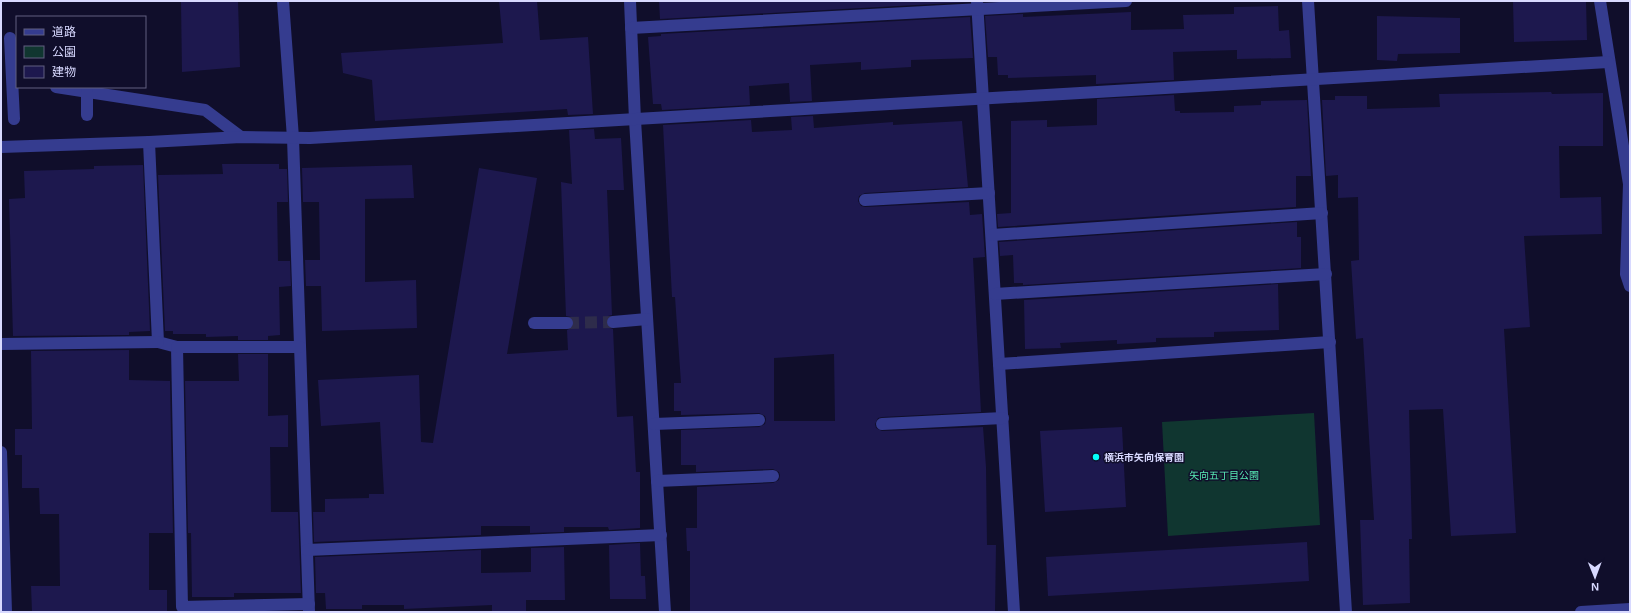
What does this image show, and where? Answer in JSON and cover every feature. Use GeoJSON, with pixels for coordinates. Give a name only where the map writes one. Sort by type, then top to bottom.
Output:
{"type":"FeatureCollection","features":[{"type":"Feature","properties":{"kind":"street"},"geometry":{"type":"LineString","coordinates":[[177,347],[182,607],[309,608],[293,138],[283,1]]}},
{"type":"Feature","properties":{"kind":"street"},"geometry":{"type":"LineString","coordinates":[[630,1],[635,120],[665,612]]}},
{"type":"Feature","properties":{"kind":"street"},"geometry":{"type":"LineString","coordinates":[[631,28],[977,6],[1126,1]]}},
{"type":"Feature","properties":{"kind":"street"},"geometry":{"type":"LineString","coordinates":[[1308,1],[1346,612]]}},
{"type":"Feature","properties":{"kind":"street"},"geometry":{"type":"LineString","coordinates":[[1600,1],[1608,62],[1629,184],[1626,274],[1630,286]]}},
{"type":"Feature","properties":{"kind":"street"},"geometry":{"type":"LineString","coordinates":[[977,6],[1014,612]]}},
{"type":"Feature","properties":{"kind":"street"},"geometry":{"type":"LineString","coordinates":[[10,38],[10,80],[14,119]]}},
{"type":"Feature","properties":{"kind":"street"},"geometry":{"type":"LineString","coordinates":[[1,147],[241,137],[293,138],[635,120],[1608,62]]}},
{"type":"Feature","properties":{"kind":"street"},"geometry":{"type":"LineString","coordinates":[[62,88],[205,110],[241,137]]}},
{"type":"Feature","properties":{"kind":"street"},"geometry":{"type":"LineString","coordinates":[[87,115],[88,92]]}},
{"type":"Feature","properties":{"kind":"street"},"geometry":{"type":"LineString","coordinates":[[149,142],[158,342]]}},
{"type":"Feature","properties":{"kind":"street"},"geometry":{"type":"LineString","coordinates":[[864,200],[989,193]]}},
{"type":"Feature","properties":{"kind":"street"},"geometry":{"type":"LineString","coordinates":[[992,235],[1322,214]]}},
{"type":"Feature","properties":{"kind":"street"},"geometry":{"type":"LineString","coordinates":[[995,294],[1326,274]]}},
{"type":"Feature","properties":{"kind":"street"},"geometry":{"type":"LineString","coordinates":[[613,322],[647,319]]}},
{"type":"Feature","properties":{"kind":"street"},"geometry":{"type":"LineString","coordinates":[[534,323],[567,323]]}},
{"type":"Feature","properties":{"kind":"street"},"geometry":{"type":"LineString","coordinates":[[1,344],[158,342],[177,347],[300,347]]}},
{"type":"Feature","properties":{"kind":"street"},"geometry":{"type":"LineString","coordinates":[[999,364],[1330,342]]}},
{"type":"Feature","properties":{"kind":"street"},"geometry":{"type":"LineString","coordinates":[[882,424],[1003,418]]}},
{"type":"Feature","properties":{"kind":"street"},"geometry":{"type":"LineString","coordinates":[[654,424],[759,420]]}},
{"type":"Feature","properties":{"kind":"street"},"geometry":{"type":"LineString","coordinates":[[1,452],[6,612]]}},
{"type":"Feature","properties":{"kind":"street"},"geometry":{"type":"LineString","coordinates":[[657,481],[773,476]]}},
{"type":"Feature","properties":{"kind":"street"},"geometry":{"type":"LineString","coordinates":[[307,550],[661,535]]}},
{"type":"Feature","properties":{"kind":"street"},"geometry":{"type":"LineString","coordinates":[[1581,612],[1630,609]]}},
{"type":"Feature","properties":{"kind":"green space","name":"矢向五丁目公園"},"geometry":{"type":"Polygon","coordinates":[[[1314,413],[1320,525],[1168,536],[1162,422],[1314,413]]]}},
{"type":"Feature","properties":{"kind":"building"},"geometry":{"type":"Polygon","coordinates":[[[181,1],[238,1],[240,67],[182,72],[181,1]]]}},
{"type":"Feature","properties":{"kind":"building"},"geometry":{"type":"Polygon","coordinates":[[[499,1],[537,1],[540,40],[588,37],[593,114],[568,115],[567,109],[375,121],[372,80],[343,73],[341,53],[503,43],[499,1]]]}},
{"type":"Feature","properties":{"kind":"building"},"geometry":{"type":"Polygon","coordinates":[[[659,1],[970,1],[970,2],[660,19],[659,1]]]}},
{"type":"Feature","properties":{"kind":"building"},"geometry":{"type":"Polygon","coordinates":[[[1513,1],[1586,1],[1587,40],[1514,42],[1513,1]]]}},
{"type":"Feature","properties":{"kind":"building"},"geometry":{"type":"Polygon","coordinates":[[[1278,6],[1279,31],[1289,30],[1291,58],[1237,59],[1237,50],[1173,52],[1174,80],[1096,84],[1096,75],[1008,78],[1008,75],[998,75],[997,57],[988,57],[985,16],[1023,14],[1023,17],[1131,12],[1131,30],[1184,29],[1183,15],[1234,14],[1234,7],[1278,6]]]}},
{"type":"Feature","properties":{"kind":"building"},"geometry":{"type":"Polygon","coordinates":[[[1377,16],[1460,18],[1460,53],[1398,54],[1397,61],[1377,60],[1377,16]]]}},
{"type":"Feature","properties":{"kind":"building"},"geometry":{"type":"Polygon","coordinates":[[[970,17],[973,58],[911,60],[911,67],[861,70],[861,62],[810,65],[812,101],[790,102],[789,83],[749,86],[750,105],[662,110],[661,104],[653,104],[648,37],[661,36],[661,34],[970,17]]]}},
{"type":"Feature","properties":{"kind":"building"},"geometry":{"type":"Polygon","coordinates":[[[1551,92],[1552,94],[1603,93],[1603,146],[1559,146],[1560,198],[1601,197],[1602,234],[1524,236],[1530,327],[1504,329],[1516,533],[1451,536],[1443,409],[1409,410],[1412,539],[1409,539],[1410,603],[1363,605],[1360,520],[1374,520],[1363,338],[1356,339],[1351,261],[1359,260],[1358,197],[1338,198],[1338,175],[1326,176],[1322,100],[1335,100],[1335,96],[1367,96],[1367,109],[1440,107],[1439,94],[1551,92]]]}},
{"type":"Feature","properties":{"kind":"building"},"geometry":{"type":"Polygon","coordinates":[[[1174,95],[1175,111],[1180,111],[1180,113],[1234,112],[1234,106],[1261,105],[1261,101],[1307,100],[1311,176],[1296,176],[1296,207],[998,227],[997,214],[1011,213],[1011,121],[1047,120],[1047,127],[1097,125],[1097,99],[1174,95]]]}},
{"type":"Feature","properties":{"kind":"building"},"geometry":{"type":"Polygon","coordinates":[[[813,116],[814,128],[893,122],[893,125],[962,121],[968,187],[865,193],[859,196],[858,201],[861,206],[865,207],[969,202],[970,215],[982,214],[985,257],[973,258],[981,412],[882,417],[878,418],[875,424],[876,428],[882,431],[983,427],[986,467],[987,545],[996,545],[995,612],[690,612],[690,551],[687,551],[686,528],[697,528],[697,487],[773,483],[779,480],[780,475],[779,472],[773,469],[696,472],[696,465],[681,465],[681,430],[759,427],[765,424],[766,419],[765,416],[759,413],[681,415],[681,411],[674,411],[674,383],[681,383],[675,297],[672,297],[663,125],[751,120],[752,132],[792,130],[791,117],[813,116]],[[834,354],[774,358],[774,421],[835,421],[834,354]]]}},
{"type":"Feature","properties":{"kind":"building"},"geometry":{"type":"Polygon","coordinates":[[[594,129],[595,139],[621,138],[624,190],[607,190],[612,315],[608,316],[606,322],[607,327],[613,329],[617,417],[633,416],[636,472],[640,472],[640,528],[609,530],[608,527],[564,527],[564,532],[530,533],[530,526],[481,526],[481,535],[314,542],[313,512],[325,512],[325,499],[369,498],[369,494],[384,494],[380,422],[321,426],[318,380],[419,375],[421,442],[433,443],[479,168],[537,178],[507,354],[568,350],[567,330],[573,327],[574,323],[571,317],[566,316],[561,182],[572,184],[569,130],[594,129]]]}},
{"type":"Feature","properties":{"kind":"building"},"geometry":{"type":"Polygon","coordinates":[[[222,164],[279,164],[279,169],[287,169],[288,202],[277,202],[278,261],[290,261],[291,286],[279,287],[280,335],[268,336],[268,340],[238,340],[238,336],[206,337],[206,334],[173,334],[173,331],[165,331],[158,175],[223,174],[222,164]]]}},
{"type":"Feature","properties":{"kind":"building"},"geometry":{"type":"Polygon","coordinates":[[[143,165],[150,331],[129,332],[129,335],[13,336],[9,199],[25,198],[24,171],[94,169],[94,166],[143,165]]]}},
{"type":"Feature","properties":{"kind":"building"},"geometry":{"type":"Polygon","coordinates":[[[412,165],[414,198],[365,199],[365,282],[416,280],[417,328],[322,331],[321,286],[306,286],[305,260],[320,260],[319,202],[303,202],[302,168],[412,165]]]}},
{"type":"Feature","properties":{"kind":"building"},"geometry":{"type":"Polygon","coordinates":[[[1297,222],[1297,237],[1301,237],[1301,268],[1023,285],[1023,283],[1014,283],[1013,255],[1000,256],[999,242],[1297,222]]]}},
{"type":"Feature","properties":{"kind":"building"},"geometry":{"type":"Polygon","coordinates":[[[1278,284],[1279,330],[1214,332],[1214,337],[1156,338],[1156,342],[1117,344],[1117,340],[1060,343],[1061,348],[1025,349],[1024,300],[1278,284]]]}},
{"type":"Feature","properties":{"kind":"building"},"geometry":{"type":"Polygon","coordinates":[[[129,350],[129,380],[170,381],[173,533],[149,533],[149,590],[167,590],[167,612],[32,612],[31,586],[60,586],[59,514],[40,514],[39,488],[22,488],[22,455],[15,455],[15,429],[32,429],[31,351],[129,350]]]}},
{"type":"Feature","properties":{"kind":"building"},"geometry":{"type":"Polygon","coordinates":[[[238,354],[268,354],[268,416],[288,415],[288,447],[270,447],[271,512],[298,512],[301,593],[234,593],[234,597],[192,597],[191,533],[188,533],[185,381],[239,381],[238,354]]]}},
{"type":"Feature","properties":{"kind":"building"},"geometry":{"type":"Polygon","coordinates":[[[1122,427],[1126,507],[1045,512],[1040,431],[1122,427]]]}},
{"type":"Feature","properties":{"kind":"building"},"geometry":{"type":"Polygon","coordinates":[[[1307,542],[1309,581],[1048,596],[1046,557],[1307,542]]]}},
{"type":"Feature","properties":{"kind":"building"},"geometry":{"type":"Polygon","coordinates":[[[640,543],[641,576],[645,576],[646,599],[610,599],[609,545],[640,543]]]}},
{"type":"Feature","properties":{"kind":"building"},"geometry":{"type":"Polygon","coordinates":[[[564,547],[565,600],[526,600],[526,612],[492,612],[492,605],[404,609],[404,605],[362,605],[362,609],[326,609],[325,593],[316,593],[315,557],[481,550],[481,573],[531,572],[531,548],[564,547]]]}},
{"type":"Feature","properties":{"kind":"tunnel"},"geometry":{"type":"LineString","coordinates":[[567,323],[613,322]]}},
{"type":"Feature","properties":{"kind":"place","name":"横浜市矢向保育園"},"geometry":{"type":"Point","coordinates":[1096,457]}}]}
